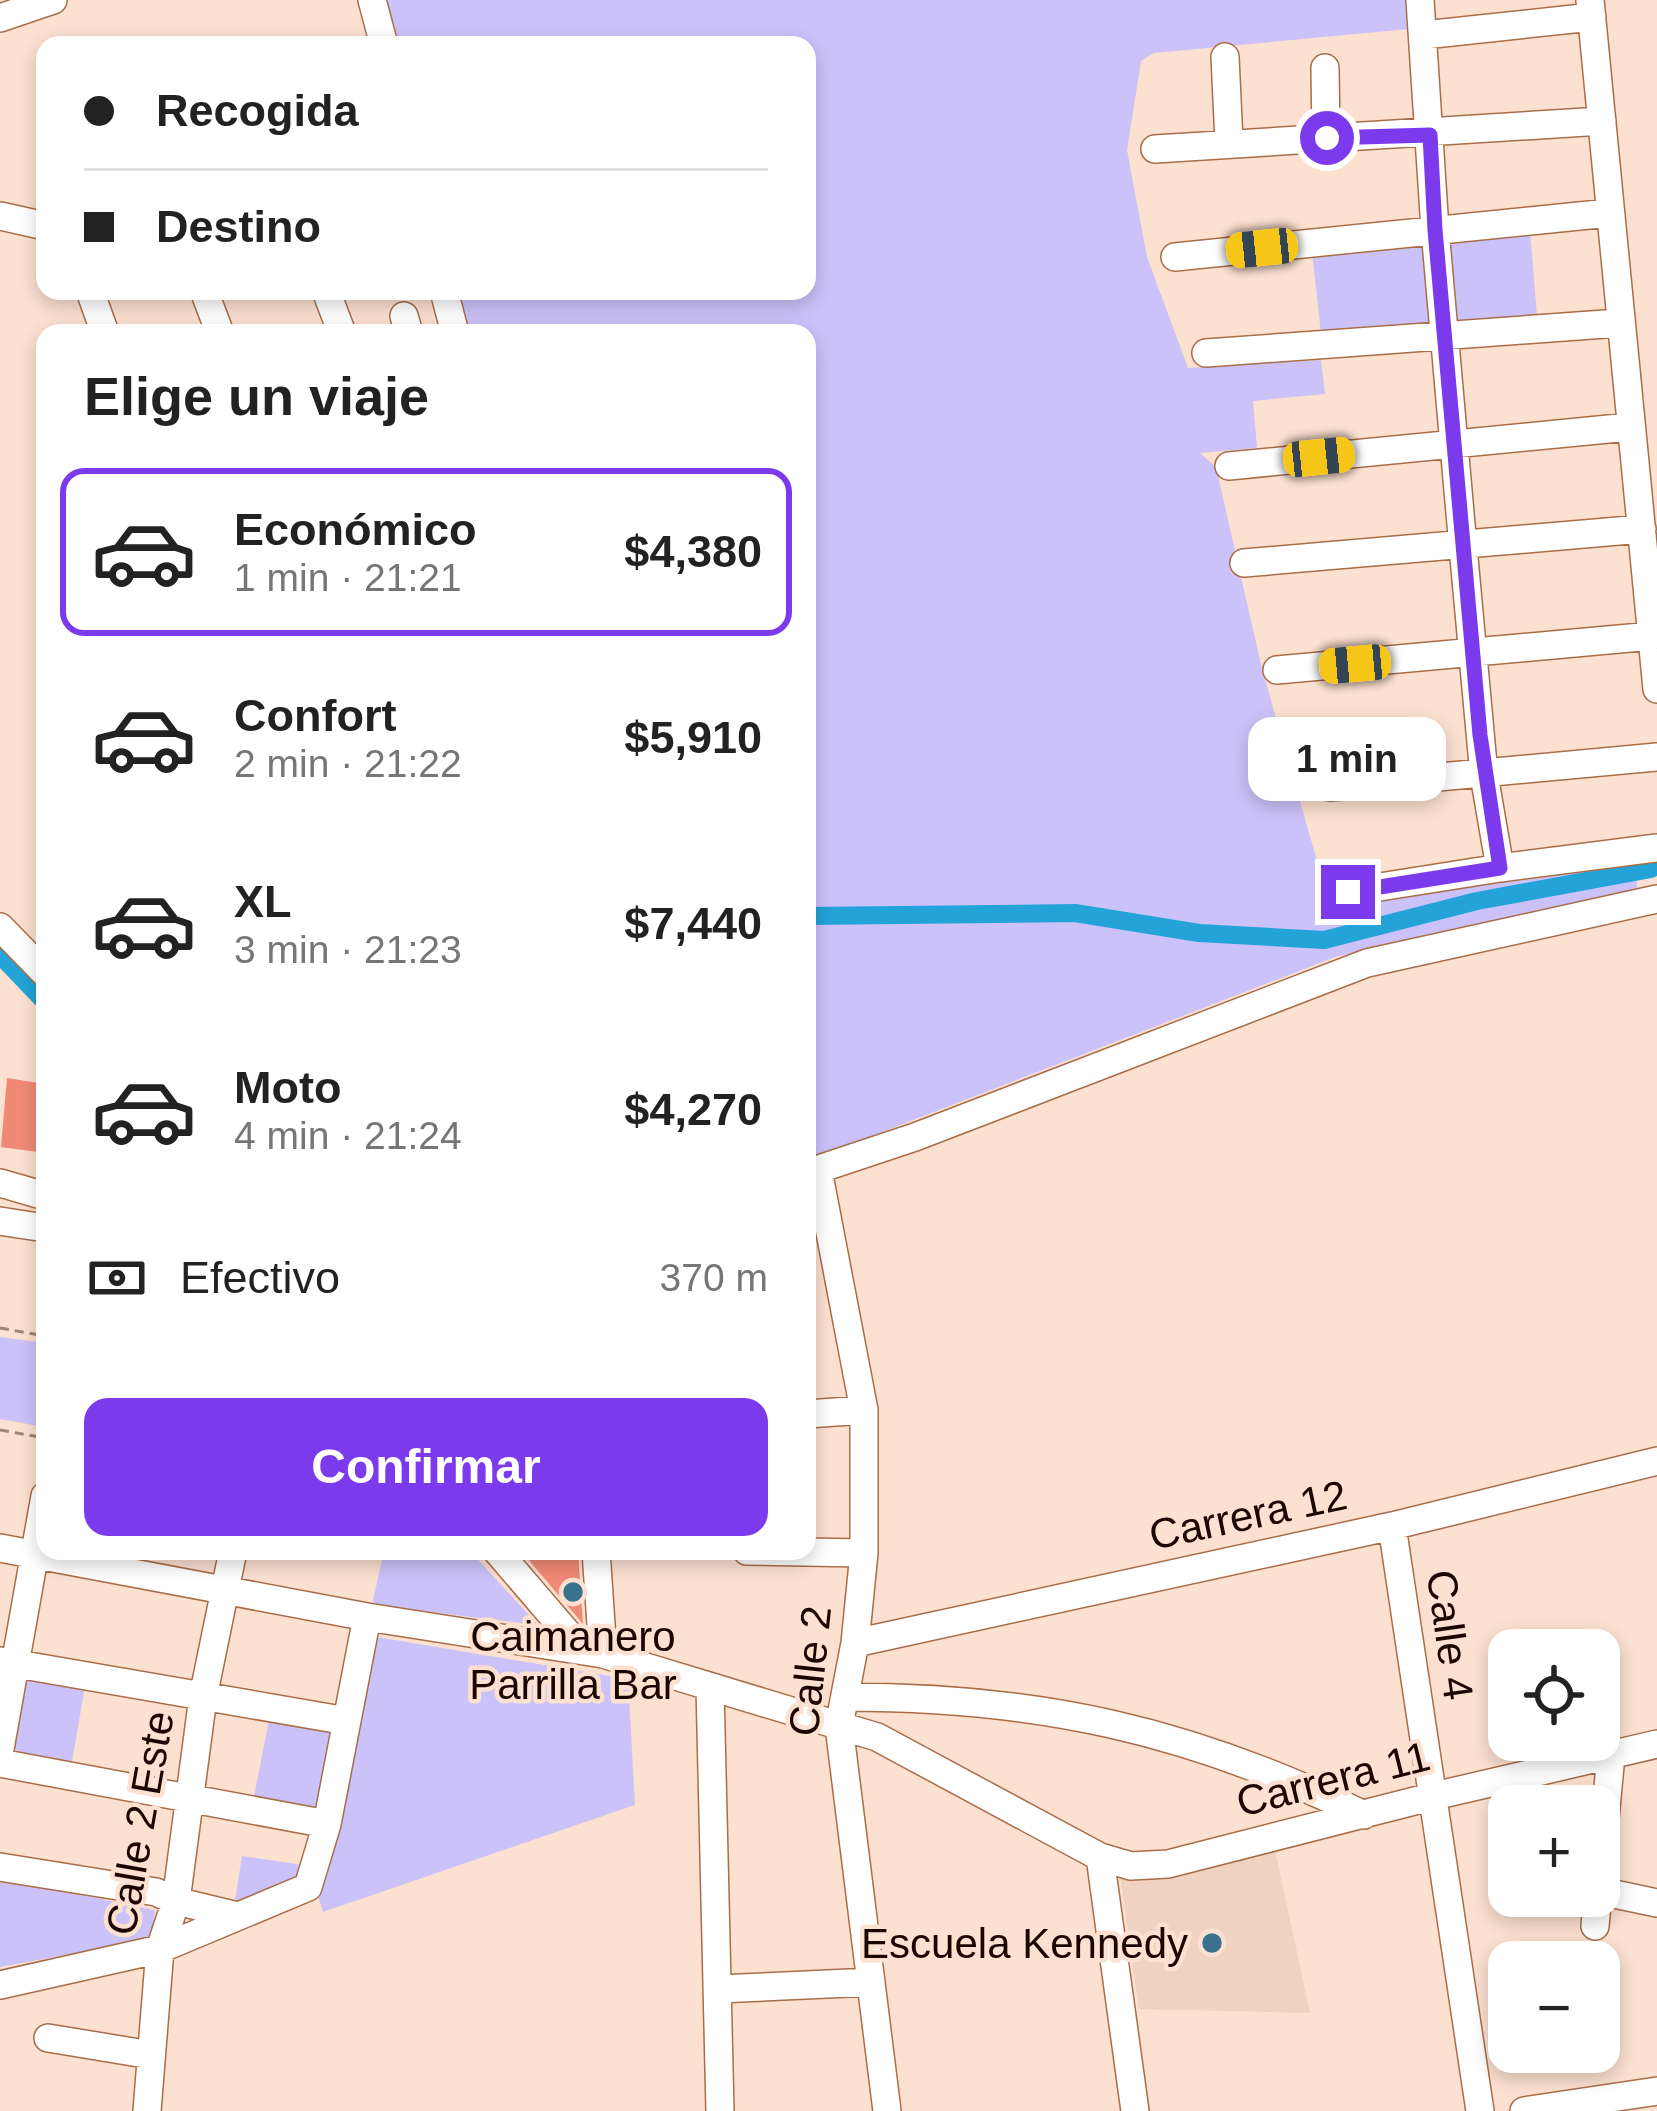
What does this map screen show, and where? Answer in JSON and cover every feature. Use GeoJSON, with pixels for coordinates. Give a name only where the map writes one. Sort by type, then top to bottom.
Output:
{"type":"FeatureCollection","features":[{"type":"Feature","properties":{"kind":"street"},"geometry":{"type":"LineString","coordinates":[[0,18],[53,0]]}},
{"type":"Feature","properties":{"kind":"street"},"geometry":{"type":"LineString","coordinates":[[372,0],[382,36]]}},
{"type":"Feature","properties":{"kind":"street"},"geometry":{"type":"LineString","coordinates":[[1420,0],[1435,230],[1484,775],[1500,868]]}},
{"type":"Feature","properties":{"kind":"street"},"geometry":{"type":"LineString","coordinates":[[1424,35],[1591,8],[1657,689]]}},
{"type":"Feature","properties":{"kind":"street"},"geometry":{"type":"LineString","coordinates":[[1225,57],[1229,142]]}},
{"type":"Feature","properties":{"kind":"street"},"geometry":{"type":"LineString","coordinates":[[1325,68],[1327,138]]}},
{"type":"Feature","properties":{"kind":"street"},"geometry":{"type":"LineString","coordinates":[[1155,149],[1602,121]]}},
{"type":"Feature","properties":{"kind":"street"},"geometry":{"type":"LineString","coordinates":[[1175,257],[1609,213]]}},
{"type":"Feature","properties":{"kind":"street"},"geometry":{"type":"LineString","coordinates":[[0,216],[36,224]]}},
{"type":"Feature","properties":{"kind":"street"},"geometry":{"type":"LineString","coordinates":[[1206,353],[1619,323]]}},
{"type":"Feature","properties":{"kind":"street"},"geometry":{"type":"LineString","coordinates":[[1229,466],[1629,428]]}},
{"type":"Feature","properties":{"kind":"street"},"geometry":{"type":"LineString","coordinates":[[1244,563],[1642,529]]}},
{"type":"Feature","properties":{"kind":"street"},"geometry":{"type":"LineString","coordinates":[[1277,670],[1652,636]]}},
{"type":"Feature","properties":{"kind":"street"},"geometry":{"type":"LineString","coordinates":[[1330,788],[1657,757]]}},
{"type":"Feature","properties":{"kind":"street"},"geometry":{"type":"LineString","coordinates":[[1348,892],[1657,848]]}},
{"type":"Feature","properties":{"kind":"street"},"geometry":{"type":"LineString","coordinates":[[816,1171],[937,1129],[1366,963],[1657,899]]}},
{"type":"Feature","properties":{"kind":"street"},"geometry":{"type":"LineString","coordinates":[[0,927],[36,964]]}},
{"type":"Feature","properties":{"kind":"street"},"geometry":{"type":"LineString","coordinates":[[0,1183],[36,1193]]}},
{"type":"Feature","properties":{"kind":"street","name":"Calle 2"},"geometry":{"type":"LineString","coordinates":[[816,1190],[864,1410],[864,1553],[855,1643],[839,1726],[887,2111]]}},
{"type":"Feature","properties":{"kind":"street"},"geometry":{"type":"LineString","coordinates":[[0,1221],[36,1227]]}},
{"type":"Feature","properties":{"kind":"street"},"geometry":{"type":"LineString","coordinates":[[816,1413],[864,1410]]}},
{"type":"Feature","properties":{"kind":"street","name":"Carrera 12"},"geometry":{"type":"LineString","coordinates":[[855,1643],[1392,1526],[1657,1461]]}},
{"type":"Feature","properties":{"kind":"street","name":"Calle 4"},"geometry":{"type":"LineString","coordinates":[[1392,1526],[1480,2111]]}},
{"type":"Feature","properties":{"kind":"street"},"geometry":{"type":"LineString","coordinates":[[0,1750],[8,1662],[36,1543]]}},
{"type":"Feature","properties":{"kind":"street"},"geometry":{"type":"LineString","coordinates":[[0,1548],[34,1554]]}},
{"type":"Feature","properties":{"kind":"street"},"geometry":{"type":"LineString","coordinates":[[816,1552],[864,1553]]}},
{"type":"Feature","properties":{"kind":"street"},"geometry":{"type":"LineString","coordinates":[[66,1560],[367,1618],[592,1652],[877,1738],[1100,1858],[1135,2111]]}},
{"type":"Feature","properties":{"kind":"street","name":"Calle 2 Este"},"geometry":{"type":"LineString","coordinates":[[147,2111],[160,1949],[176,1901],[203,1697],[232,1560]]}},
{"type":"Feature","properties":{"kind":"street"},"geometry":{"type":"LineString","coordinates":[[505,1560],[592,1652]]}},
{"type":"Feature","properties":{"kind":"street"},"geometry":{"type":"LineString","coordinates":[[592,1652],[596,1560]]}},
{"type":"Feature","properties":{"kind":"street"},"geometry":{"type":"LineString","coordinates":[[0,1985],[160,1949],[308,1887],[327,1823],[367,1618]]}},
{"type":"Feature","properties":{"kind":"street"},"geometry":{"type":"LineString","coordinates":[[8,1662],[347,1721]]}},
{"type":"Feature","properties":{"kind":"street"},"geometry":{"type":"LineString","coordinates":[[710,1687],[720,2111]]}},
{"type":"Feature","properties":{"kind":"street"},"geometry":{"type":"LineString","coordinates":[[845,1697],[998,1702],[1094,1718],[1223,1754],[1364,1815]]}},
{"type":"Feature","properties":{"kind":"street","name":"Carrera 11"},"geometry":{"type":"LineString","coordinates":[[1620,1753],[1657,1744]]}},
{"type":"Feature","properties":{"kind":"street","name":"Carrera 11"},"geometry":{"type":"LineString","coordinates":[[1100,1858],[1131,1866],[1168,1864],[1585,1761]]}},
{"type":"Feature","properties":{"kind":"street"},"geometry":{"type":"LineString","coordinates":[[0,1763],[327,1823]]}},
{"type":"Feature","properties":{"kind":"street"},"geometry":{"type":"LineString","coordinates":[[0,1867],[156,1892],[238,1916]]}},
{"type":"Feature","properties":{"kind":"street"},"geometry":{"type":"LineString","coordinates":[[1620,1895],[1657,1903]]}},
{"type":"Feature","properties":{"kind":"street"},"geometry":{"type":"LineString","coordinates":[[1595,1926],[1596,1917]]}},
{"type":"Feature","properties":{"kind":"street"},"geometry":{"type":"LineString","coordinates":[[718,1989],[871,1982]]}},
{"type":"Feature","properties":{"kind":"street"},"geometry":{"type":"LineString","coordinates":[[48,2038],[151,2055]]}},
{"type":"Feature","properties":{"kind":"street"},"geometry":{"type":"LineString","coordinates":[[1524,2111],[1657,2091]]}},
{"type":"Feature","properties":{"kind":"path"},"geometry":{"type":"LineString","coordinates":[[0,1328],[36,1334]]}},
{"type":"Feature","properties":{"kind":"path"},"geometry":{"type":"LineString","coordinates":[[0,1430],[36,1436]]}},
{"type":"Feature","properties":{"kind":"shaded area"},"geometry":{"type":"Polygon","coordinates":[[[383,0],[1405,0],[1409,29],[1154,53],[1141,61],[1127,150],[1147,257],[1188,368],[1321,360],[1325,394],[1253,401],[1257,448],[1200,453],[1216,467],[1262,669],[1330,906],[1635,865],[1639,904],[1338,956],[816,1158],[816,324],[461,324],[455,300],[816,300],[816,36],[392,36],[383,0]]]}},
{"type":"Feature","properties":{"kind":"shaded area"},"geometry":{"type":"Polygon","coordinates":[[[1530,231],[1537,316],[1456,325],[1447,239],[1530,231]]]}},
{"type":"Feature","properties":{"kind":"shaded area"},"geometry":{"type":"Polygon","coordinates":[[[1424,240],[1431,326],[1321,333],[1312,253],[1424,240]]]}},
{"type":"Feature","properties":{"kind":"shaded area"},"geometry":{"type":"Polygon","coordinates":[[[0,1337],[36,1342],[36,1426],[0,1419],[0,1337]]]}},
{"type":"Feature","properties":{"kind":"shaded area"},"geometry":{"type":"Polygon","coordinates":[[[382,1560],[478,1560],[538,1625],[372,1605],[382,1560]]]}},
{"type":"Feature","properties":{"kind":"shaded area"},"geometry":{"type":"Polygon","coordinates":[[[371,1636],[628,1679],[635,1805],[323,1912],[315,1886],[371,1636]]]}},
{"type":"Feature","properties":{"kind":"shaded area"},"geometry":{"type":"Polygon","coordinates":[[[22,1668],[86,1680],[71,1768],[7,1757],[22,1668]]]}},
{"type":"Feature","properties":{"kind":"shaded area"},"geometry":{"type":"Polygon","coordinates":[[[270,1715],[334,1728],[319,1815],[253,1802],[270,1715]]]}},
{"type":"Feature","properties":{"kind":"shaded area","name":"Escuela Kennedy"},"geometry":{"type":"Polygon","coordinates":[[[1275,1850],[1310,2013],[1139,2009],[1120,1876],[1275,1850]]]}},
{"type":"Feature","properties":{"kind":"shaded area"},"geometry":{"type":"Polygon","coordinates":[[[242,1856],[310,1866],[307,1880],[234,1907],[242,1856]]]}},
{"type":"Feature","properties":{"kind":"shaded area"},"geometry":{"type":"Polygon","coordinates":[[[0,1878],[155,1910],[151,1939],[0,1967],[0,1878]]]}},
{"type":"Feature","properties":{"kind":"building"},"geometry":{"type":"Polygon","coordinates":[[[7,1078],[36,1083],[36,1152],[1,1147],[7,1078]]]}},
{"type":"Feature","properties":{"kind":"building"},"geometry":{"type":"Polygon","coordinates":[[[529,1560],[579,1560],[583,1624],[529,1560]]]}},
{"type":"Feature","properties":{"kind":"waterway"},"geometry":{"type":"LineString","coordinates":[[816,916],[1075,913],[1199,933],[1324,940],[1477,901],[1651,869]]}},
{"type":"Feature","properties":{"kind":"waterway"},"geometry":{"type":"LineString","coordinates":[[0,955],[36,993]]}},
{"type":"Feature","properties":{"kind":"place","name":"Caimanero Parrilla Bar"},"geometry":{"type":"Point","coordinates":[573,1592]}},
{"type":"Feature","properties":{"kind":"place","name":"Escuela Kennedy"},"geometry":{"type":"Point","coordinates":[1212,1943]}},
{"type":"Feature","properties":{"kind":"route"},"geometry":{"type":"LineString","coordinates":[[1327,138],[1430,135],[1480,735],[1500,868],[1348,892]]}}]}
